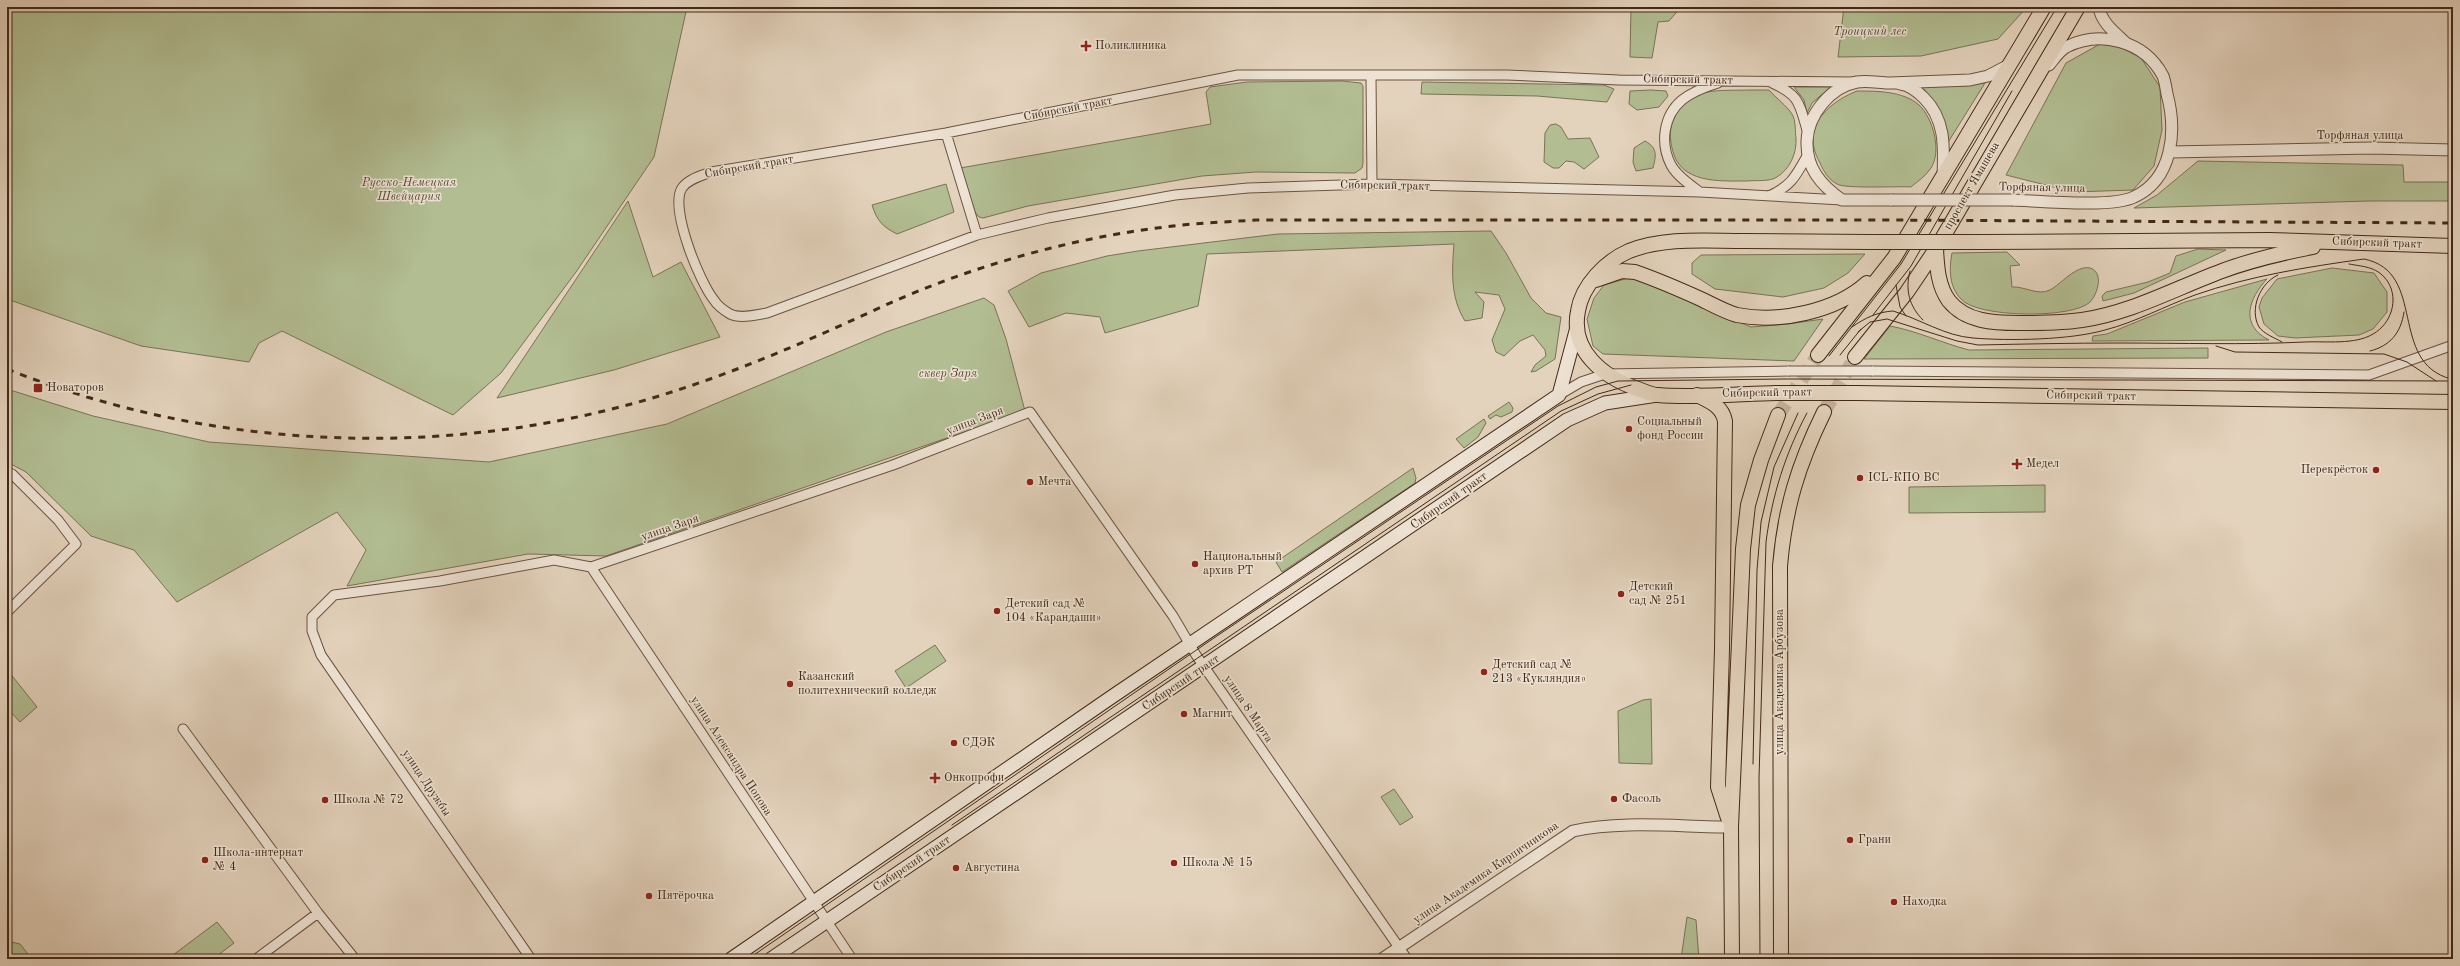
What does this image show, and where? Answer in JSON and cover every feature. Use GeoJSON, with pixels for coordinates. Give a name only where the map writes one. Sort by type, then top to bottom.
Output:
{"type":"FeatureCollection","features":[{"type":"Feature","properties":{"kind":"main road"},"geometry":{"type":"LineString","coordinates":[[1818,355],[1894,258],[2012,64],[2044,7]]}},
{"type":"Feature","properties":{"kind":"main road","name":"проспект Ямашева"},"geometry":{"type":"LineString","coordinates":[[1855,357],[1908,292],[1936,249],[2078,7]]}},
{"type":"Feature","properties":{"kind":"main road","name":"Сибирский тракт"},"geometry":{"type":"LineString","coordinates":[[731,959],[1190,644],[1559,395],[1576,331],[1579,303],[1591,283],[1602,269],[1614,260],[1629,252],[1652,244],[1686,241],[1984,242],[2269,240],[2453,246]]}},
{"type":"Feature","properties":{"kind":"main road"},"geometry":{"type":"LineString","coordinates":[[1936,249],[1942,289],[1959,310],[1974,318],[1997,323],[2043,323],[2082,320],[2110,314],[2258,259],[2338,242]]}},
{"type":"Feature","properties":{"kind":"main road"},"geometry":{"type":"LineString","coordinates":[[1591,283],[1614,272],[1635,272],[1736,314],[1788,316],[1823,307],[1855,293],[1894,258]]}},
{"type":"Feature","properties":{"kind":"main road"},"geometry":{"type":"LineString","coordinates":[[1576,331],[1589,358],[1605,374],[1626,385],[1656,396]]}},
{"type":"Feature","properties":{"kind":"main road","name":"Сибирский тракт"},"geometry":{"type":"LineString","coordinates":[[771,959],[1205,667],[1567,420],[1605,403],[1656,396],[1776,393],[2453,402]]}},
{"type":"Feature","properties":{"kind":"main road"},"geometry":{"type":"LineString","coordinates":[[1697,394],[1716,405],[1723,412],[1725,421],[1722,656],[1718,787],[1731,827]]}},
{"type":"Feature","properties":{"kind":"main road","name":"улица Академика Арбузова"},"geometry":{"type":"LineString","coordinates":[[1781,959],[1780,566],[1784,528],[1791,492],[1824,412]]}},
{"type":"Feature","properties":{"kind":"main road"},"geometry":{"type":"LineString","coordinates":[[1732,959],[1731,827],[1743,549],[1748,505],[1761,460],[1778,415]]}},
{"type":"Feature","properties":{"kind":"street"},"geometry":{"type":"LineString","coordinates":[[2099,7],[2100,13],[2108,26],[2125,42]]}},
{"type":"Feature","properties":{"kind":"street","name":"Торфяная улица"},"geometry":{"type":"LineString","coordinates":[[1842,200],[2122,201],[2146,190],[2155,181],[2170,152],[2172,127],[2170,106],[2163,76],[2148,57],[2125,42],[2106,37],[2091,39],[2064,48],[2036,78]]}},
{"type":"Feature","properties":{"kind":"street"},"geometry":{"type":"LineString","coordinates":[[1890,82],[1970,80],[1988,76],[2012,64]]}},
{"type":"Feature","properties":{"kind":"street","name":"Сибирский тракт"},"geometry":{"type":"LineString","coordinates":[[1842,200],[1766,197],[1700,192],[1372,184],[1248,188],[1175,195],[1048,218],[978,235],[767,313],[750,316],[731,315],[714,300],[687,247],[678,200],[682,188],[694,178],[711,172],[946,133],[1238,75],[1514,75],[1723,81],[1890,82]]}},
{"type":"Feature","properties":{"kind":"street"},"geometry":{"type":"LineString","coordinates":[[1371,76],[1372,184]]}},
{"type":"Feature","properties":{"kind":"street"},"geometry":{"type":"LineString","coordinates":[[1700,192],[1680,177],[1671,165],[1666,148],[1664,131],[1670,116],[1681,100],[1699,90],[1723,81]]}},
{"type":"Feature","properties":{"kind":"street","name":"Сибирский тракт"},"geometry":{"type":"LineString","coordinates":[[1769,81],[1791,92],[1800,106],[1807,130],[1807,156],[1817,178],[1842,200]]}},
{"type":"Feature","properties":{"kind":"street","name":"Сибирский тракт"},"geometry":{"type":"LineString","coordinates":[[1807,130],[1815,113],[1825,100],[1838,90],[1856,82]]}},
{"type":"Feature","properties":{"kind":"street"},"geometry":{"type":"LineString","coordinates":[[1890,82],[1905,85],[1918,92],[1930,104],[1939,118],[1944,146],[1943,178]]}},
{"type":"Feature","properties":{"kind":"street"},"geometry":{"type":"LineString","coordinates":[[946,133],[978,235]]}},
{"type":"Feature","properties":{"kind":"street","name":"Торфяная улица"},"geometry":{"type":"LineString","coordinates":[[2170,152],[2371,148],[2453,150]]}},
{"type":"Feature","properties":{"kind":"street","name":"Сибирский тракт"},"geometry":{"type":"LineString","coordinates":[[1766,197],[1785,189],[1796,175],[1807,156]]}},
{"type":"Feature","properties":{"kind":"street","name":"Сибирский тракт"},"geometry":{"type":"LineString","coordinates":[[1559,395],[1581,382],[1605,374],[1872,371],[2369,375],[2453,345]]}},
{"type":"Feature","properties":{"kind":"street","name":"улица 8 Марта"},"geometry":{"type":"LineString","coordinates":[[1030,412],[1173,616],[1205,667],[1407,959]]}},
{"type":"Feature","properties":{"kind":"street","name":"улица Заря"},"geometry":{"type":"LineString","coordinates":[[312,617],[334,595],[440,581],[554,560],[591,566],[893,465],[1030,412]]}},
{"type":"Feature","properties":{"kind":"street"},"geometry":{"type":"LineString","coordinates":[[7,472],[12,474],[58,520],[76,544],[7,612]]}},
{"type":"Feature","properties":{"kind":"street","name":"улица Александра Попова"},"geometry":{"type":"LineString","coordinates":[[591,566],[852,959]]}},
{"type":"Feature","properties":{"kind":"street","name":"улица Дружбы"},"geometry":{"type":"LineString","coordinates":[[312,617],[312,631],[321,655],[531,959]]}},
{"type":"Feature","properties":{"kind":"street"},"geometry":{"type":"LineString","coordinates":[[183,730],[318,913],[355,959]]}},
{"type":"Feature","properties":{"kind":"street","name":"улица Академика Кирпичникова"},"geometry":{"type":"LineString","coordinates":[[1382,959],[1573,831],[1590,827],[1612,826],[1731,827]]}},
{"type":"Feature","properties":{"kind":"street"},"geometry":{"type":"LineString","coordinates":[[256,959],[318,913]]}},
{"type":"Feature","properties":{"kind":"green space","name":"Русско-Немецкая Швейцария"},"geometry":{"type":"Polygon","coordinates":[[[7,7],[687,7],[654,157],[576,272],[501,373],[453,415],[282,331],[259,343],[249,362],[141,346],[7,299],[7,7]]]}},
{"type":"Feature","properties":{"kind":"green space"},"geometry":{"type":"Polygon","coordinates":[[[1631,7],[1681,7],[1669,21],[1658,22],[1652,58],[1630,57],[1631,7]]]}},
{"type":"Feature","properties":{"kind":"green space","name":"Троицкий лес"},"geometry":{"type":"Polygon","coordinates":[[[1844,7],[2027,7],[1998,39],[1921,56],[1838,57],[1844,7]]]}},
{"type":"Feature","properties":{"kind":"green space"},"geometry":{"type":"Polygon","coordinates":[[[2100,44],[2120,47],[2141,58],[2160,87],[2162,130],[2154,166],[2133,190],[2073,192],[2006,175],[2066,63],[2100,44]]]}},
{"type":"Feature","properties":{"kind":"green space"},"geometry":{"type":"Polygon","coordinates":[[[1342,81],[1361,83],[1363,86],[1363,163],[1362,168],[1355,173],[1256,172],[1202,176],[1028,206],[983,218],[979,217],[975,212],[960,168],[1211,124],[1206,92],[1210,87],[1247,82],[1342,81]]]}},
{"type":"Feature","properties":{"kind":"green space"},"geometry":{"type":"Polygon","coordinates":[[[1422,82],[1604,85],[1614,89],[1607,102],[1537,96],[1421,94],[1422,82]]]}},
{"type":"Feature","properties":{"kind":"green space"},"geometry":{"type":"Polygon","coordinates":[[[1985,83],[1947,144],[1941,117],[1935,103],[1915,85],[1961,86],[1985,83]]]}},
{"type":"Feature","properties":{"kind":"green space"},"geometry":{"type":"Polygon","coordinates":[[[1794,87],[1831,87],[1812,103],[1807,113],[1804,100],[1794,87]]]}},
{"type":"Feature","properties":{"kind":"green space"},"geometry":{"type":"Polygon","coordinates":[[[1769,90],[1792,114],[1795,123],[1796,144],[1794,155],[1786,170],[1771,180],[1724,181],[1702,178],[1691,174],[1683,168],[1676,160],[1670,137],[1672,122],[1680,108],[1696,95],[1706,92],[1769,90]]]}},
{"type":"Feature","properties":{"kind":"green space"},"geometry":{"type":"Polygon","coordinates":[[[1630,91],[1666,91],[1668,96],[1659,107],[1637,110],[1629,104],[1630,91]]]}},
{"type":"Feature","properties":{"kind":"green space"},"geometry":{"type":"Polygon","coordinates":[[[1857,91],[1898,94],[1913,100],[1924,111],[1928,118],[1932,126],[1936,144],[1936,153],[1931,168],[1927,174],[1911,187],[1842,186],[1831,180],[1823,169],[1815,150],[1813,139],[1815,128],[1820,118],[1836,102],[1857,91]]]}},
{"type":"Feature","properties":{"kind":"green space"},"geometry":{"type":"Polygon","coordinates":[[[1556,124],[1561,127],[1568,139],[1590,138],[1599,157],[1584,169],[1574,162],[1566,161],[1559,168],[1553,168],[1544,162],[1545,133],[1550,125],[1556,124]]]}},
{"type":"Feature","properties":{"kind":"green space"},"geometry":{"type":"Polygon","coordinates":[[[1645,141],[1654,149],[1655,160],[1653,168],[1636,171],[1633,162],[1634,148],[1645,141]]]}},
{"type":"Feature","properties":{"kind":"green space"},"geometry":{"type":"Polygon","coordinates":[[[2198,161],[2403,165],[2404,182],[2453,182],[2453,201],[2369,201],[2134,208],[2157,195],[2198,161]]]}},
{"type":"Feature","properties":{"kind":"green space"},"geometry":{"type":"Polygon","coordinates":[[[946,184],[954,212],[897,234],[881,223],[872,205],[946,184]]]}},
{"type":"Feature","properties":{"kind":"green space"},"geometry":{"type":"Polygon","coordinates":[[[628,201],[653,277],[681,262],[720,337],[614,370],[497,398],[628,201]]]}},
{"type":"Feature","properties":{"kind":"green space"},"geometry":{"type":"Polygon","coordinates":[[[1491,231],[1506,253],[1531,298],[1546,313],[1561,317],[1555,359],[1536,371],[1531,372],[1535,365],[1546,356],[1545,350],[1533,335],[1520,341],[1504,356],[1496,352],[1492,340],[1505,309],[1499,295],[1475,292],[1484,302],[1482,318],[1465,321],[1460,312],[1454,293],[1454,244],[1207,254],[1198,306],[1105,333],[1100,317],[1066,313],[1029,327],[1008,291],[1041,273],[1107,256],[1138,251],[1278,234],[1491,231]]]}},
{"type":"Feature","properties":{"kind":"green space"},"geometry":{"type":"Polygon","coordinates":[[[2198,249],[2226,250],[2134,293],[2103,301],[2102,296],[2106,292],[2148,282],[2170,273],[2176,256],[2198,249]]]}},
{"type":"Feature","properties":{"kind":"green space"},"geometry":{"type":"Polygon","coordinates":[[[2007,252],[2020,265],[2010,266],[2012,287],[2045,292],[2079,269],[2090,268],[2094,270],[2098,278],[2097,289],[2093,298],[2090,302],[2080,308],[2046,314],[2004,313],[1986,310],[1970,305],[1961,299],[1954,289],[1951,278],[1950,265],[1952,253],[2007,252]]]}},
{"type":"Feature","properties":{"kind":"green space"},"geometry":{"type":"Polygon","coordinates":[[[1865,254],[1848,273],[1824,288],[1783,297],[1715,289],[1692,274],[1692,263],[1701,255],[1865,254]]]}},
{"type":"Feature","properties":{"kind":"green space"},"geometry":{"type":"Polygon","coordinates":[[[2332,268],[2374,273],[2387,292],[2387,312],[2373,329],[2359,335],[2295,338],[2278,336],[2264,324],[2259,307],[2262,298],[2277,279],[2332,268]]]}},
{"type":"Feature","properties":{"kind":"green space"},"geometry":{"type":"Polygon","coordinates":[[[1632,277],[1751,327],[1823,319],[1794,361],[1603,354],[1593,346],[1587,319],[1594,298],[1604,285],[1632,277]]]}},
{"type":"Feature","properties":{"kind":"green space"},"geometry":{"type":"Polygon","coordinates":[[[2267,279],[2256,294],[2252,303],[2250,319],[2260,334],[2269,340],[2092,341],[2093,336],[2107,334],[2185,302],[2267,279]]]}},
{"type":"Feature","properties":{"kind":"green space","name":"сквер Заря"},"geometry":{"type":"Polygon","coordinates":[[[984,298],[994,305],[1006,339],[1025,411],[606,556],[528,554],[347,586],[366,550],[337,512],[177,602],[134,550],[91,536],[26,472],[7,462],[7,389],[93,416],[209,442],[489,462],[667,424],[886,332],[984,298]]]}},
{"type":"Feature","properties":{"kind":"green space"},"geometry":{"type":"Polygon","coordinates":[[[1890,326],[1969,350],[2208,348],[2208,358],[1864,359],[1890,326]]]}},
{"type":"Feature","properties":{"kind":"green space"},"geometry":{"type":"Polygon","coordinates":[[[1509,402],[1513,408],[1512,412],[1501,417],[1496,415],[1490,419],[1488,416],[1509,402]]]}},
{"type":"Feature","properties":{"kind":"green space"},"geometry":{"type":"Polygon","coordinates":[[[1484,419],[1486,423],[1478,437],[1464,448],[1456,439],[1484,419]]]}},
{"type":"Feature","properties":{"kind":"green space"},"geometry":{"type":"Polygon","coordinates":[[[1413,468],[1416,478],[1415,483],[1282,572],[1276,562],[1413,468]]]}},
{"type":"Feature","properties":{"kind":"green space"},"geometry":{"type":"Polygon","coordinates":[[[2045,485],[2045,512],[1909,513],[1909,487],[2045,485]]]}},
{"type":"Feature","properties":{"kind":"green space"},"geometry":{"type":"Polygon","coordinates":[[[935,645],[946,661],[906,688],[895,671],[935,645]]]}},
{"type":"Feature","properties":{"kind":"green space"},"geometry":{"type":"Polygon","coordinates":[[[9,672],[37,707],[20,722],[7,708],[9,672]]]}},
{"type":"Feature","properties":{"kind":"green space"},"geometry":{"type":"Polygon","coordinates":[[[1651,699],[1652,764],[1619,763],[1618,711],[1643,700],[1651,699]]]}},
{"type":"Feature","properties":{"kind":"green space"},"geometry":{"type":"Polygon","coordinates":[[[1394,789],[1413,817],[1400,825],[1381,797],[1394,789]]]}},
{"type":"Feature","properties":{"kind":"green space"},"geometry":{"type":"Polygon","coordinates":[[[1687,917],[1696,920],[1699,959],[1681,959],[1687,917]]]}},
{"type":"Feature","properties":{"kind":"green space"},"geometry":{"type":"Polygon","coordinates":[[[217,922],[234,943],[213,959],[176,959],[173,955],[217,922]]]}},
{"type":"Feature","properties":{"kind":"green space"},"geometry":{"type":"Polygon","coordinates":[[[7,941],[20,944],[32,959],[7,959],[7,941]]]}},
{"type":"Feature","properties":{"kind":"tunnel"},"geometry":{"type":"LineString","coordinates":[[1778,415],[1818,355]]}},
{"type":"Feature","properties":{"kind":"tunnel"},"geometry":{"type":"LineString","coordinates":[[1824,412],[1855,357]]}},
{"type":"Feature","properties":{"kind":"tram line"},"geometry":{"type":"LineString","coordinates":[[1829,356],[1901,264],[2057,7]]}},
{"type":"Feature","properties":{"kind":"tram line"},"geometry":{"type":"LineString","coordinates":[[1873,315],[1911,266],[2012,91]]}},
{"type":"Feature","properties":{"kind":"tram line"},"geometry":{"type":"LineString","coordinates":[[1852,327],[1871,316],[1893,311],[1943,331],[1963,337],[1988,339],[2040,339],[2075,336],[2117,327],[2195,295],[2236,282],[2300,269],[2364,259],[2383,267],[2396,281],[2403,298],[2412,337],[2419,355],[2432,369],[2451,379]]}},
{"type":"Feature","properties":{"kind":"tram line"},"geometry":{"type":"LineString","coordinates":[[1858,332],[1870,322],[1887,319],[1957,341],[1978,345],[2102,343],[2212,344],[2340,342],[2358,340],[2379,330],[2389,318],[2393,304],[2393,296],[2388,282],[2380,273],[2371,268],[2349,264]]}},
{"type":"Feature","properties":{"kind":"tram line"},"geometry":{"type":"LineString","coordinates":[[1910,271],[1908,285],[1909,297],[1914,309],[1923,320]]}},
{"type":"Feature","properties":{"kind":"tram line"},"geometry":{"type":"LineString","coordinates":[[2278,275],[2261,290],[2255,312],[2259,327],[2267,334],[2282,342]]}},
{"type":"Feature","properties":{"kind":"tram line"},"geometry":{"type":"LineString","coordinates":[[1896,285],[1900,307],[1906,316]]}},
{"type":"Feature","properties":{"kind":"tram line"},"geometry":{"type":"LineString","coordinates":[[2370,351],[2383,346],[2393,338],[2400,326],[2404,312]]}},
{"type":"Feature","properties":{"kind":"tram line"},"geometry":{"type":"LineString","coordinates":[[1840,355],[1861,329]]}},
{"type":"Feature","properties":{"kind":"tram line"},"geometry":{"type":"LineString","coordinates":[[2216,346],[2235,352],[2384,354],[2407,362],[2436,381]]}},
{"type":"Feature","properties":{"kind":"tram line"},"geometry":{"type":"LineString","coordinates":[[748,959],[1211,640],[1558,406],[1596,387],[1618,381],[1784,379],[2453,381]]}},
{"type":"Feature","properties":{"kind":"tram line"},"geometry":{"type":"LineString","coordinates":[[952,825],[1561,411],[1598,394],[1631,385]]}},
{"type":"Feature","properties":{"kind":"tram line"},"geometry":{"type":"LineString","coordinates":[[1753,764],[1757,570],[1761,522],[1774,467],[1798,413]]}},
{"type":"Feature","properties":{"kind":"tram line"},"geometry":{"type":"LineString","coordinates":[[1760,959],[1759,778],[1766,542],[1780,476],[1792,444],[1807,413]]}},
{"type":"Feature","properties":{"kind":"railway"},"geometry":{"type":"LineString","coordinates":[[7,369],[88,397],[171,418],[256,432],[342,438],[428,437],[514,428],[598,412],[681,389],[763,359],[911,294],[980,268],[1072,243],[1134,231],[1176,226],[1256,220],[1880,220],[2453,223]]}},
{"type":"Feature","properties":{"kind":"place","name":"Поликлиника"},"geometry":{"type":"Point","coordinates":[1086,46]}},
{"type":"Feature","properties":{"kind":"place","name":"Новаторов"},"geometry":{"type":"Point","coordinates":[38,388]}},
{"type":"Feature","properties":{"kind":"place","name":"Социальный фонд России"},"geometry":{"type":"Point","coordinates":[1629,429]}},
{"type":"Feature","properties":{"kind":"place","name":"Медел"},"geometry":{"type":"Point","coordinates":[2017,464]}},
{"type":"Feature","properties":{"kind":"place","name":"Перекрёсток"},"geometry":{"type":"Point","coordinates":[2376,470]}},
{"type":"Feature","properties":{"kind":"place","name":"ICL-КПО ВС"},"geometry":{"type":"Point","coordinates":[1860,478]}},
{"type":"Feature","properties":{"kind":"place","name":"Мечта"},"geometry":{"type":"Point","coordinates":[1030,482]}},
{"type":"Feature","properties":{"kind":"place","name":"Национальный архив РТ"},"geometry":{"type":"Point","coordinates":[1195,564]}},
{"type":"Feature","properties":{"kind":"place","name":"Детский сад № 251"},"geometry":{"type":"Point","coordinates":[1621,594]}},
{"type":"Feature","properties":{"kind":"place","name":"Детский сад № 104 «Карандаши»"},"geometry":{"type":"Point","coordinates":[997,611]}},
{"type":"Feature","properties":{"kind":"place","name":"Детский сад № 213 «Кукляндия»"},"geometry":{"type":"Point","coordinates":[1484,672]}},
{"type":"Feature","properties":{"kind":"place","name":"Казанский политехнический колледж"},"geometry":{"type":"Point","coordinates":[790,684]}},
{"type":"Feature","properties":{"kind":"place","name":"Магнит"},"geometry":{"type":"Point","coordinates":[1184,714]}},
{"type":"Feature","properties":{"kind":"place","name":"СДЭК"},"geometry":{"type":"Point","coordinates":[954,743]}},
{"type":"Feature","properties":{"kind":"place","name":"Онкопрофи"},"geometry":{"type":"Point","coordinates":[935,778]}},
{"type":"Feature","properties":{"kind":"place","name":"Фасоль"},"geometry":{"type":"Point","coordinates":[1614,799]}},
{"type":"Feature","properties":{"kind":"place","name":"Школа № 72"},"geometry":{"type":"Point","coordinates":[325,800]}},
{"type":"Feature","properties":{"kind":"place","name":"Грани"},"geometry":{"type":"Point","coordinates":[1850,840]}},
{"type":"Feature","properties":{"kind":"place","name":"Школа-интернат № 4"},"geometry":{"type":"Point","coordinates":[205,860]}},
{"type":"Feature","properties":{"kind":"place","name":"Школа № 15"},"geometry":{"type":"Point","coordinates":[1174,863]}},
{"type":"Feature","properties":{"kind":"place","name":"Августина"},"geometry":{"type":"Point","coordinates":[956,868]}},
{"type":"Feature","properties":{"kind":"place","name":"Пятёрочка"},"geometry":{"type":"Point","coordinates":[649,896]}},
{"type":"Feature","properties":{"kind":"place","name":"Находка"},"geometry":{"type":"Point","coordinates":[1894,902]}}]}
